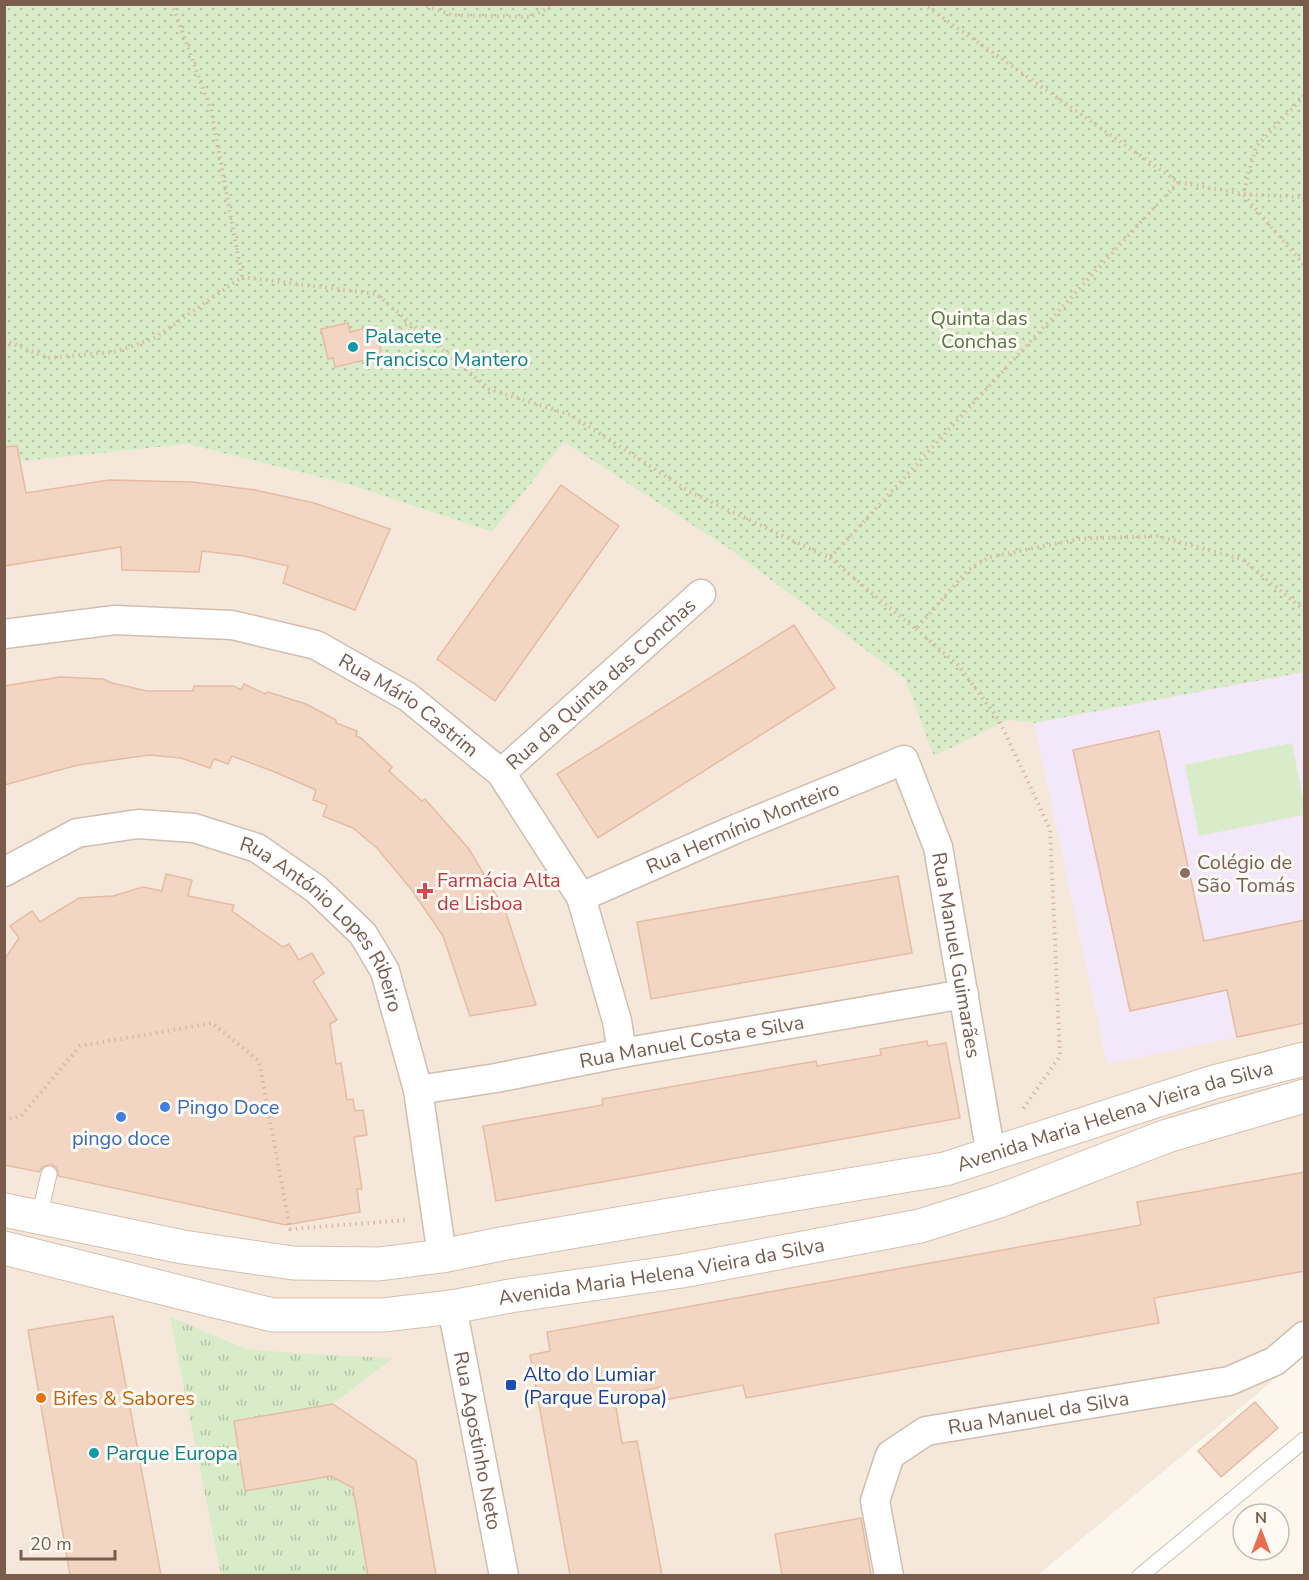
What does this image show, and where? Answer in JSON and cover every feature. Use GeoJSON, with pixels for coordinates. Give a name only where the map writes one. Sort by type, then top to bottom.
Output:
{"type":"FeatureCollection","features":[{"type":"Feature","properties":{"kind":"street","name":"Rua da Quinta das Conchas"},"geometry":{"type":"LineString","coordinates":[[501,773],[700,594]]}},
{"type":"Feature","properties":{"kind":"street","name":"Rua Mário Castrim"},"geometry":{"type":"LineString","coordinates":[[4,634],[115,620],[232,625],[316,645],[408,697],[501,773],[581,897],[617,1021],[622,1053]]}},
{"type":"Feature","properties":{"kind":"street","name":"Rua Hermínio Monteiro"},"geometry":{"type":"LineString","coordinates":[[581,897],[738,828],[904,760]]}},
{"type":"Feature","properties":{"kind":"street","name":"Rua Manuel Guimarães"},"geometry":{"type":"LineString","coordinates":[[904,760],[938,847],[990,1155]]}},
{"type":"Feature","properties":{"kind":"street","name":"Rua António Lopes Ribeiro"},"geometry":{"type":"LineString","coordinates":[[4,872],[77,833],[138,824],[194,828],[257,848],[316,889],[363,934],[385,971],[418,1090],[442,1256]]}},
{"type":"Feature","properties":{"kind":"street","name":"Rua Manuel Costa e Silva"},"geometry":{"type":"LineString","coordinates":[[418,1090],[964,994]]}},
{"type":"Feature","properties":{"kind":"street","name":"Avenida Maria Helena Vieira da Silva"},"geometry":{"type":"LineString","coordinates":[[4,1210],[183,1247],[293,1263],[379,1264],[442,1256],[945,1169],[1214,1082],[1305,1059]]}},
{"type":"Feature","properties":{"kind":"street","name":"Avenida Maria Helena Vieira da Silva"},"geometry":{"type":"LineString","coordinates":[[4,1248],[273,1314],[383,1315],[452,1307],[510,1296],[682,1271],[920,1226],[999,1201],[1167,1136],[1305,1096]]}},
{"type":"Feature","properties":{"kind":"street"},"geometry":{"type":"LineString","coordinates":[[442,1256],[452,1307]]}},
{"type":"Feature","properties":{"kind":"street","name":"Rua Agostinho Neto"},"geometry":{"type":"LineString","coordinates":[[452,1307],[504,1575]]}},
{"type":"Feature","properties":{"kind":"street","name":"Rua Manuel da Silva"},"geometry":{"type":"LineString","coordinates":[[889,1575],[875,1501],[890,1455],[926,1431],[1229,1381],[1275,1361],[1305,1336]]}},
{"type":"Feature","properties":{"kind":"lane"},"geometry":{"type":"LineString","coordinates":[[39,1217],[49,1174]]}},
{"type":"Feature","properties":{"kind":"lane"},"geometry":{"type":"LineString","coordinates":[[1140,1575],[1305,1440]]}},
{"type":"Feature","properties":{"kind":"path"},"geometry":{"type":"LineString","coordinates":[[172,4],[211,110],[242,277]]}},
{"type":"Feature","properties":{"kind":"path"},"geometry":{"type":"LineString","coordinates":[[421,4],[452,15],[530,17],[556,4]]}},
{"type":"Feature","properties":{"kind":"path"},"geometry":{"type":"LineString","coordinates":[[922,4],[1178,182],[1243,194],[1300,196],[1305,200]]}},
{"type":"Feature","properties":{"kind":"path"},"geometry":{"type":"LineString","coordinates":[[1243,194],[1256,147],[1305,96]]}},
{"type":"Feature","properties":{"kind":"path"},"geometry":{"type":"LineString","coordinates":[[830,558],[1178,182]]}},
{"type":"Feature","properties":{"kind":"path"},"geometry":{"type":"LineString","coordinates":[[1243,194],[1305,265]]}},
{"type":"Feature","properties":{"kind":"path"},"geometry":{"type":"LineString","coordinates":[[4,340],[48,358],[114,352],[153,339],[242,277],[376,294],[489,389],[571,414],[690,492],[830,558],[958,665],[999,720],[1050,829],[1060,1056],[1022,1110]]}},
{"type":"Feature","properties":{"kind":"path"},"geometry":{"type":"LineString","coordinates":[[379,339],[389,336],[409,323]]}},
{"type":"Feature","properties":{"kind":"path"},"geometry":{"type":"LineString","coordinates":[[916,629],[968,570],[990,557],[1079,539],[1157,536],[1242,559],[1305,610]]}},
{"type":"Feature","properties":{"kind":"path"},"geometry":{"type":"LineString","coordinates":[[4,1120],[21,1116],[80,1046],[212,1023],[259,1061],[290,1229],[436,1218]]}},
{"type":"Feature","properties":{"kind":"shaded area"},"geometry":{"type":"Polygon","coordinates":[[[564,442],[728,548],[905,679],[935,755],[1008,720],[1034,723],[1304,672],[1304,1355],[1038,1575],[5,1575],[4,463],[187,444],[347,484],[492,532],[564,442]]]}},
{"type":"Feature","properties":{"kind":"shaded area","name":"Colégio de São Tomás"},"geometry":{"type":"Polygon","coordinates":[[[1304,672],[1304,1023],[1107,1064],[1034,723],[1304,672]]]}},
{"type":"Feature","properties":{"kind":"green space","name":"Quinta das Conchas"},"geometry":{"type":"Polygon","coordinates":[[[5,5],[1304,5],[1304,672],[1034,723],[1008,720],[934,756],[905,679],[728,548],[564,442],[492,532],[347,484],[187,444],[5,463],[5,5]]]}},
{"type":"Feature","properties":{"kind":"green space"},"geometry":{"type":"Polygon","coordinates":[[[1292,743],[1304,804],[1304,815],[1199,836],[1185,765],[1292,743]]]}},
{"type":"Feature","properties":{"kind":"green space"},"geometry":{"type":"Polygon","coordinates":[[[170,1317],[246,1349],[393,1358],[333,1404],[234,1421],[353,1488],[368,1575],[221,1575],[170,1317]]]}},
{"type":"Feature","properties":{"kind":"building","name":"Palacete Francisco Mantero"},"geometry":{"type":"Polygon","coordinates":[[[348,323],[350,332],[376,326],[382,356],[335,367],[333,358],[328,359],[321,329],[348,323]]]}},
{"type":"Feature","properties":{"kind":"building"},"geometry":{"type":"Polygon","coordinates":[[[17,446],[26,493],[109,480],[192,482],[255,490],[314,503],[390,529],[355,610],[283,583],[288,566],[244,556],[202,551],[199,572],[122,570],[121,547],[4,566],[4,447],[17,446]]]}},
{"type":"Feature","properties":{"kind":"building"},"geometry":{"type":"Polygon","coordinates":[[[561,485],[619,526],[495,701],[437,659],[561,485]]]}},
{"type":"Feature","properties":{"kind":"building"},"geometry":{"type":"Polygon","coordinates":[[[794,625],[835,688],[598,838],[557,774],[794,625]]]}},
{"type":"Feature","properties":{"kind":"building"},"geometry":{"type":"Polygon","coordinates":[[[60,677],[103,679],[147,691],[193,691],[194,686],[234,686],[241,690],[244,684],[265,694],[268,692],[306,704],[336,720],[336,723],[357,731],[356,736],[392,767],[389,771],[422,801],[425,799],[469,849],[505,910],[536,1005],[470,1016],[443,936],[411,889],[377,848],[353,828],[323,816],[327,805],[313,800],[316,790],[275,772],[232,756],[228,764],[214,759],[210,768],[181,758],[149,755],[78,765],[4,785],[4,686],[60,677]]]}},
{"type":"Feature","properties":{"kind":"building"},"geometry":{"type":"Polygon","coordinates":[[[1159,731],[1204,941],[1305,920],[1305,1023],[1237,1037],[1227,990],[1130,1011],[1073,750],[1159,731]]]}},
{"type":"Feature","properties":{"kind":"building"},"geometry":{"type":"Polygon","coordinates":[[[166,874],[192,880],[188,896],[234,905],[232,911],[283,947],[289,944],[299,960],[312,953],[324,973],[313,981],[337,1020],[330,1024],[336,1064],[341,1063],[347,1100],[353,1099],[355,1111],[363,1110],[367,1135],[354,1137],[362,1189],[357,1189],[360,1212],[286,1225],[58,1176],[56,1167],[51,1164],[42,1167],[39,1172],[4,1165],[4,960],[19,938],[10,926],[32,911],[40,922],[79,898],[113,896],[143,887],[162,891],[166,874]]]}},
{"type":"Feature","properties":{"kind":"building"},"geometry":{"type":"Polygon","coordinates":[[[898,876],[912,953],[651,999],[637,922],[898,876]]]}},
{"type":"Feature","properties":{"kind":"building"},"geometry":{"type":"Polygon","coordinates":[[[927,1041],[928,1046],[946,1043],[960,1118],[496,1201],[483,1126],[603,1105],[602,1099],[816,1061],[817,1066],[881,1055],[880,1049],[927,1041]]]}},
{"type":"Feature","properties":{"kind":"building"},"geometry":{"type":"Polygon","coordinates":[[[1305,1172],[1305,1271],[1154,1298],[1159,1323],[746,1398],[743,1385],[664,1400],[662,1387],[614,1396],[622,1443],[637,1441],[662,1575],[570,1575],[530,1355],[550,1351],[547,1332],[1141,1225],[1137,1202],[1305,1172]]]}},
{"type":"Feature","properties":{"kind":"building","name":"Parque Europa"},"geometry":{"type":"Polygon","coordinates":[[[113,1316],[161,1575],[70,1575],[28,1330],[113,1316]]]}},
{"type":"Feature","properties":{"kind":"building"},"geometry":{"type":"Polygon","coordinates":[[[1255,1402],[1278,1428],[1221,1477],[1198,1451],[1255,1402]]]}},
{"type":"Feature","properties":{"kind":"building"},"geometry":{"type":"Polygon","coordinates":[[[333,1404],[416,1461],[436,1575],[368,1575],[353,1488],[331,1476],[245,1491],[234,1421],[333,1404]]]}},
{"type":"Feature","properties":{"kind":"building"},"geometry":{"type":"Polygon","coordinates":[[[861,1518],[871,1575],[782,1575],[775,1534],[861,1518]]]}},
{"type":"Feature","properties":{"kind":"place","name":"Palacete Francisco Mantero"},"geometry":{"type":"Point","coordinates":[353,347]}},
{"type":"Feature","properties":{"kind":"place","name":"Colégio de São Tomás"},"geometry":{"type":"Point","coordinates":[1185,873]}},
{"type":"Feature","properties":{"kind":"place","name":"Farmácia Alta de Lisboa"},"geometry":{"type":"Point","coordinates":[425,891]}},
{"type":"Feature","properties":{"kind":"place","name":"Pingo Doce"},"geometry":{"type":"Point","coordinates":[165,1107]}},
{"type":"Feature","properties":{"kind":"place","name":"pingo doce"},"geometry":{"type":"Point","coordinates":[121,1117]}},
{"type":"Feature","properties":{"kind":"place","name":"Alto do Lumiar (Parque Europa)"},"geometry":{"type":"Point","coordinates":[511,1385]}},
{"type":"Feature","properties":{"kind":"place","name":"Bifes & Sabores"},"geometry":{"type":"Point","coordinates":[41,1398]}},
{"type":"Feature","properties":{"kind":"place","name":"Parque Europa"},"geometry":{"type":"Point","coordinates":[94,1453]}}]}
